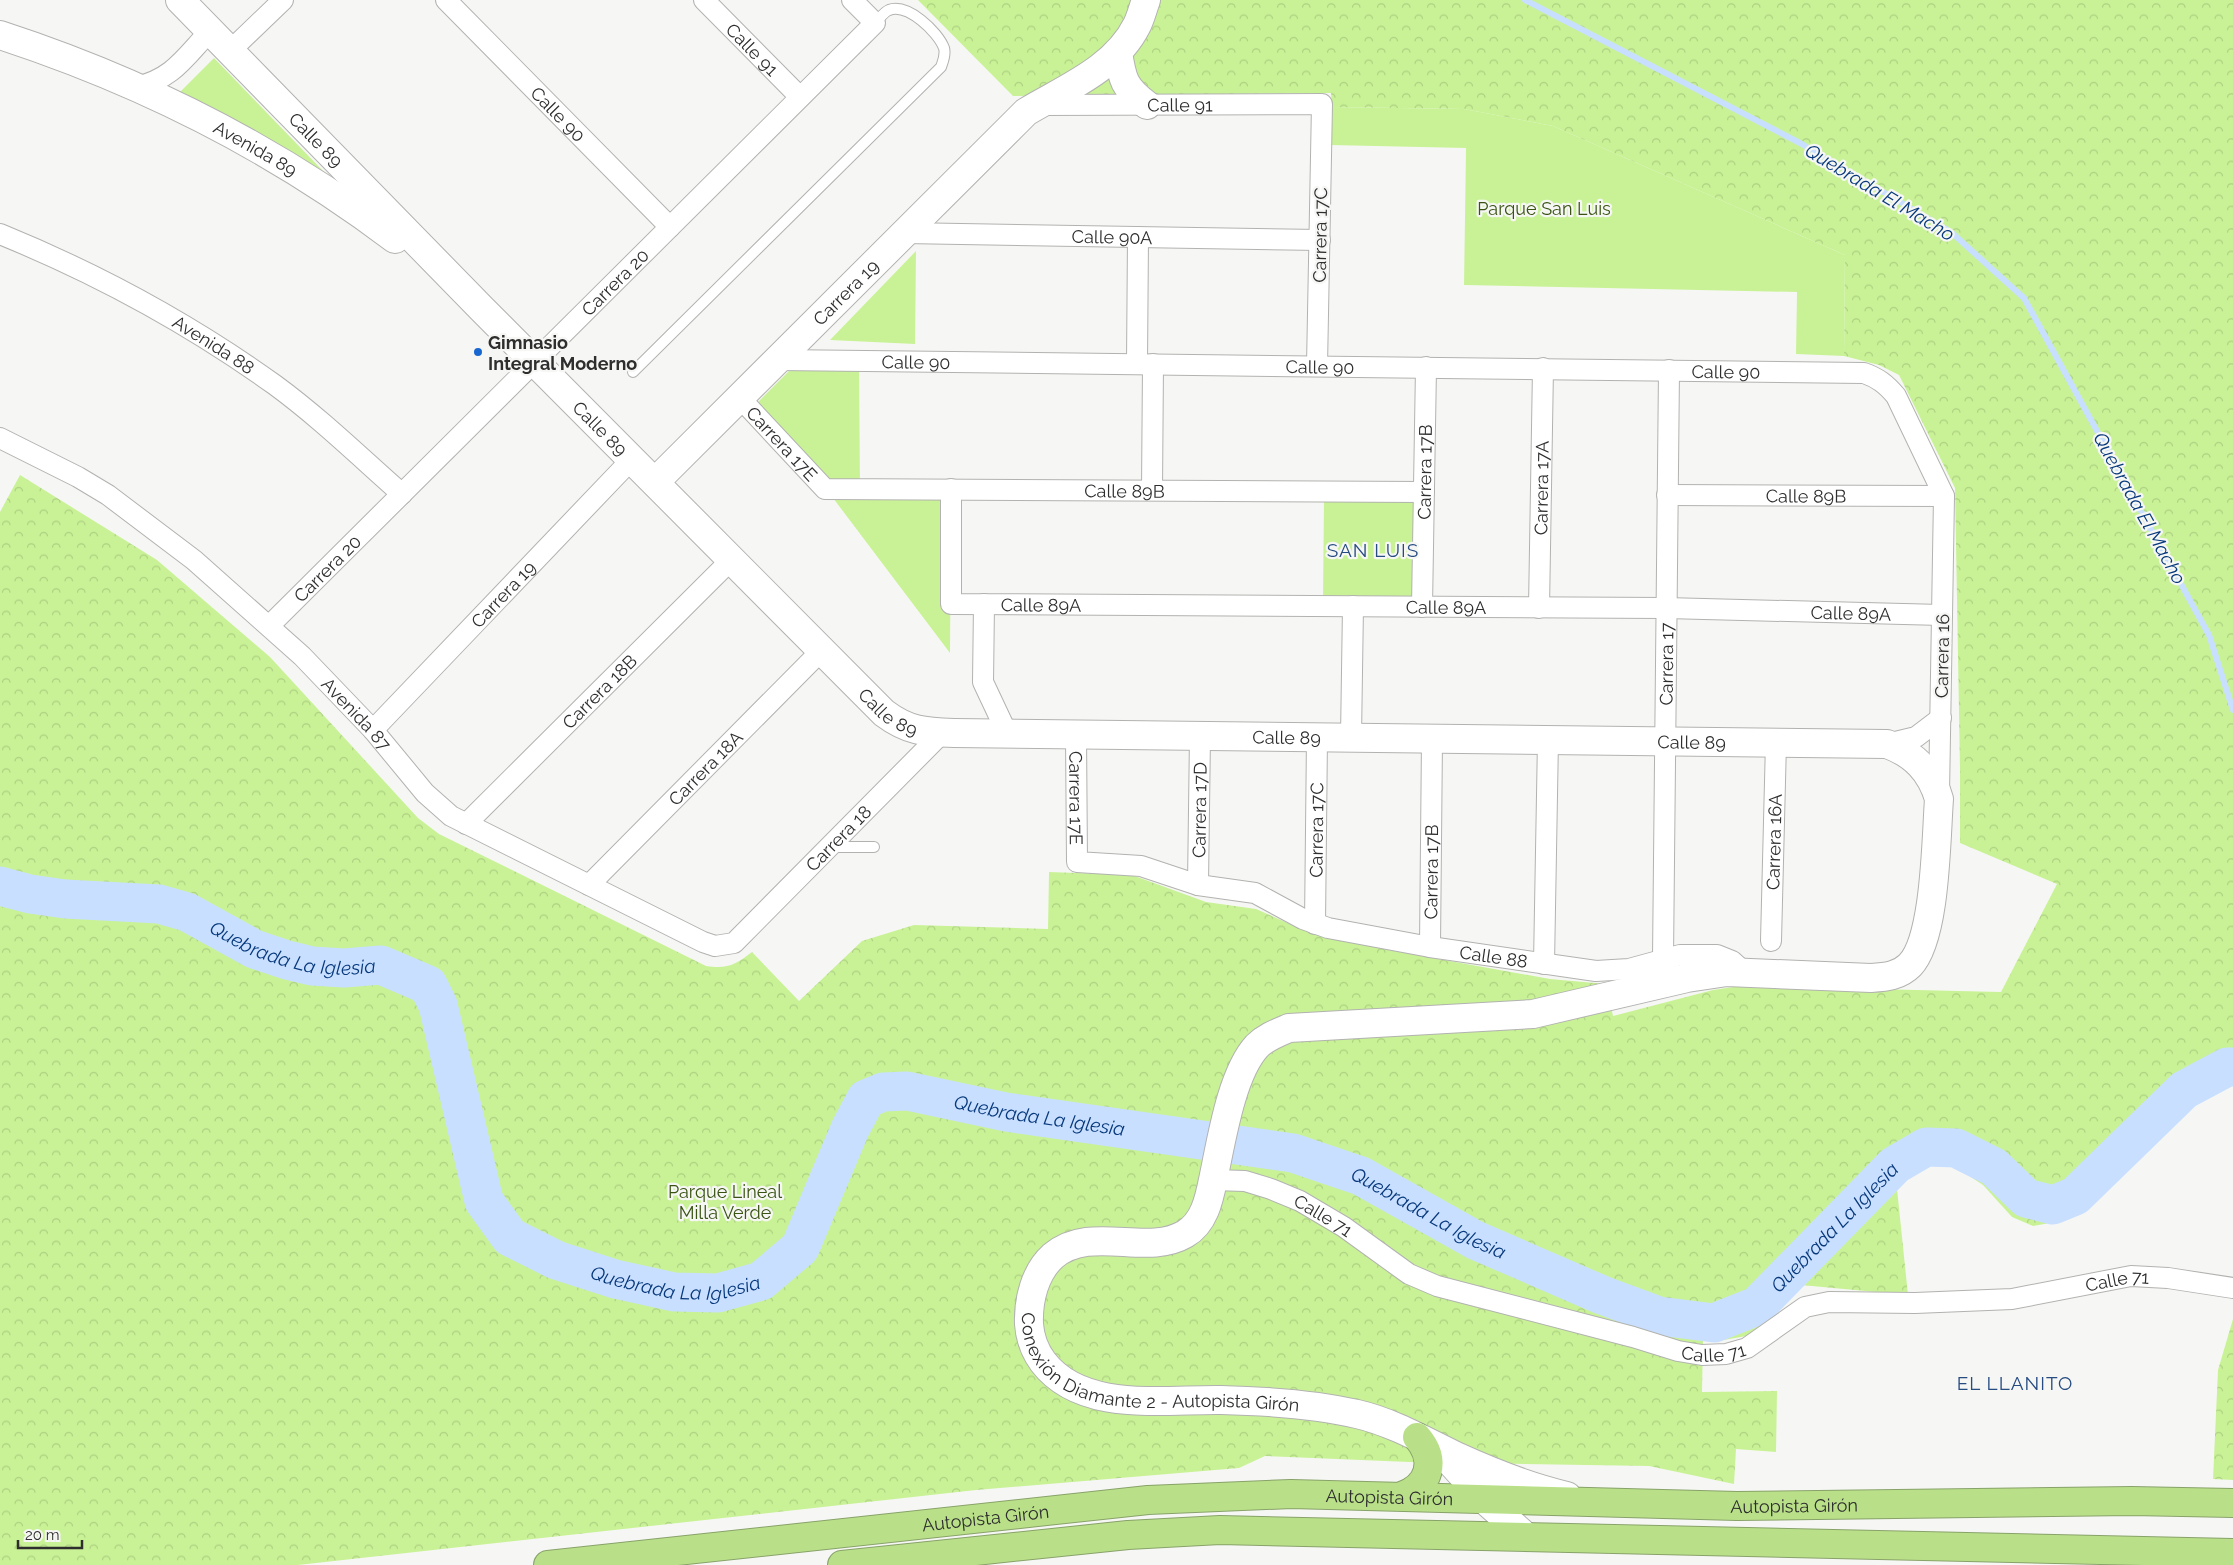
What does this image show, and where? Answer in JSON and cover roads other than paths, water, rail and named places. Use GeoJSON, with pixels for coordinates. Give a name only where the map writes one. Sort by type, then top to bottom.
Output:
{"type":"FeatureCollection","features":[{"type":"Feature","properties":{"kind":"highway"},"geometry":{"type":"LineString","coordinates":[[1402,1496],[1418,1488],[1427,1472],[1428,1453],[1417,1437]]}},
{"type":"Feature","properties":{"kind":"highway","name":"Autopista Girón"},"geometry":{"type":"LineString","coordinates":[[548,1565],[1148,1500],[1291,1494],[1785,1506],[2132,1501],[2233,1503]]}},
{"type":"Feature","properties":{"kind":"highway","name":"Autopista Girón"},"geometry":{"type":"LineString","coordinates":[[842,1565],[1128,1535],[1220,1530],[2233,1553]]}},
{"type":"Feature","properties":{"kind":"street","name":"Calle 89"},"geometry":{"type":"LineString","coordinates":[[180,0],[482,309],[884,713],[894,721],[914,730],[1006,733],[1886,744],[1916,737],[1941,718]]}},
{"type":"Feature","properties":{"kind":"street"},"geometry":{"type":"LineString","coordinates":[[230,52],[283,0]]}},
{"type":"Feature","properties":{"kind":"street","name":"Calle 90"},"geometry":{"type":"LineString","coordinates":[[446,0],[670,227]]}},
{"type":"Feature","properties":{"kind":"street","name":"Calle 91"},"geometry":{"type":"LineString","coordinates":[[704,0],[800,97]]}},
{"type":"Feature","properties":{"kind":"street"},"geometry":{"type":"LineString","coordinates":[[852,0],[875,23]]}},
{"type":"Feature","properties":{"kind":"street","name":"Carrera 19"},"geometry":{"type":"LineString","coordinates":[[655,482],[1016,122],[1039,105],[1100,68],[1118,52],[1136,26],[1146,0]]}},
{"type":"Feature","properties":{"kind":"street","name":"Carrera 20"},"geometry":{"type":"LineString","coordinates":[[269,626],[875,23]]}},
{"type":"Feature","properties":{"kind":"street"},"geometry":{"type":"LineString","coordinates":[[136,87],[152,83],[170,73],[210,31]]}},
{"type":"Feature","properties":{"kind":"street","name":"Avenida 89"},"geometry":{"type":"LineString","coordinates":[[0,35],[83,65],[136,87],[207,121],[317,185],[375,223],[430,265],[482,309]]}},
{"type":"Feature","properties":{"kind":"street"},"geometry":{"type":"LineString","coordinates":[[1118,52],[1124,84],[1137,98],[1147,105]]}},
{"type":"Feature","properties":{"kind":"street","name":"Calle 91"},"geometry":{"type":"LineString","coordinates":[[1039,105],[1322,104]]}},
{"type":"Feature","properties":{"kind":"street","name":"Carrera 17C"},"geometry":{"type":"LineString","coordinates":[[1317,366],[1322,104]]}},
{"type":"Feature","properties":{"kind":"street","name":"Calle 90A"},"geometry":{"type":"LineString","coordinates":[[904,233],[1320,240]]}},
{"type":"Feature","properties":{"kind":"street","name":"Avenida 88"},"geometry":{"type":"LineString","coordinates":[[0,234],[59,258],[120,289],[187,327],[276,386],[335,434],[402,494]]}},
{"type":"Feature","properties":{"kind":"street"},"geometry":{"type":"LineString","coordinates":[[1138,237],[1152,490]]}},
{"type":"Feature","properties":{"kind":"street","name":"Calle 90"},"geometry":{"type":"LineString","coordinates":[[778,360],[1864,373]]}},
{"type":"Feature","properties":{"kind":"street","name":"Carrera 17B"},"geometry":{"type":"LineString","coordinates":[[1422,607],[1426,367]]}},
{"type":"Feature","properties":{"kind":"street","name":"Carrera 17A"},"geometry":{"type":"LineString","coordinates":[[1539,608],[1542,368]]}},
{"type":"Feature","properties":{"kind":"street","name":"Carrera 17"},"geometry":{"type":"LineString","coordinates":[[1663,959],[1669,370]]}},
{"type":"Feature","properties":{"kind":"street","name":"Carrera 16"},"geometry":{"type":"LineString","coordinates":[[1743,972],[1871,978],[1890,976],[1902,971],[1912,963],[1922,945],[1929,922],[1939,799],[1944,496],[1896,396],[1877,377],[1864,373]]}},
{"type":"Feature","properties":{"kind":"street","name":"Carrera 17E"},"geometry":{"type":"LineString","coordinates":[[740,398],[825,488]]}},
{"type":"Feature","properties":{"kind":"street","name":"Avenida 87"},"geometry":{"type":"LineString","coordinates":[[0,438],[78,477],[123,506],[194,560],[307,661],[373,730],[425,793],[451,816],[703,942],[715,946],[734,943]]}},
{"type":"Feature","properties":{"kind":"street","name":"Carrera 19"},"geometry":{"type":"LineString","coordinates":[[373,730],[632,459]]}},
{"type":"Feature","properties":{"kind":"street","name":"Calle 89B"},"geometry":{"type":"LineString","coordinates":[[825,488],[1424,492]]}},
{"type":"Feature","properties":{"kind":"street","name":"Calle 89A"},"geometry":{"type":"LineString","coordinates":[[951,489],[951,604],[1666,608],[1942,615]]}},
{"type":"Feature","properties":{"kind":"street","name":"Calle 89B"},"geometry":{"type":"LineString","coordinates":[[1668,495],[1944,496]]}},
{"type":"Feature","properties":{"kind":"street","name":"Carrera 18B"},"geometry":{"type":"LineString","coordinates":[[466,824],[732,559]]}},
{"type":"Feature","properties":{"kind":"street"},"geometry":{"type":"LineString","coordinates":[[984,604],[983,682],[1006,733]]}},
{"type":"Feature","properties":{"kind":"street"},"geometry":{"type":"LineString","coordinates":[[1351,737],[1353,606]]}},
{"type":"Feature","properties":{"kind":"street","name":"Carrera 18A"},"geometry":{"type":"LineString","coordinates":[[589,885],[822,650]]}},
{"type":"Feature","properties":{"kind":"street","name":"Carrera 18"},"geometry":{"type":"LineString","coordinates":[[734,943],[943,732]]}},
{"type":"Feature","properties":{"kind":"street","name":"Carrera 17E"},"geometry":{"type":"LineString","coordinates":[[1076,734],[1077,862]]}},
{"type":"Feature","properties":{"kind":"street","name":"Carrera 17D"},"geometry":{"type":"LineString","coordinates":[[1198,885],[1200,735]]}},
{"type":"Feature","properties":{"kind":"street","name":"Carrera 17C"},"geometry":{"type":"LineString","coordinates":[[1315,924],[1317,737]]}},
{"type":"Feature","properties":{"kind":"street","name":"Carrera 17B"},"geometry":{"type":"LineString","coordinates":[[1430,947],[1432,738]]}},
{"type":"Feature","properties":{"kind":"street"},"geometry":{"type":"LineString","coordinates":[[1544,964],[1548,739]]}},
{"type":"Feature","properties":{"kind":"street","name":"Carrera 16A"},"geometry":{"type":"LineString","coordinates":[[1771,942],[1776,742]]}},
{"type":"Feature","properties":{"kind":"street","name":"Calle 89"},"geometry":{"type":"LineString","coordinates":[[1886,744],[1905,752],[1921,764],[1932,780],[1939,799]]}},
{"type":"Feature","properties":{"kind":"street","name":"Calle 88"},"geometry":{"type":"LineString","coordinates":[[1077,862],[1141,866],[1198,885],[1255,893],[1315,924],[1430,947],[1612,972],[1680,955],[1717,955],[1732,961],[1743,972]]}},
{"type":"Feature","properties":{"kind":"street","name":"Conexión Diamante 2 - Autopista Girón"},"geometry":{"type":"LineString","coordinates":[[1593,1502],[1536,1488],[1509,1479],[1389,1425],[1359,1415],[1325,1408],[1224,1400],[1112,1399],[1087,1394],[1068,1386],[1052,1374],[1036,1353],[1029,1335],[1028,1312],[1033,1289],[1040,1271],[1053,1257],[1078,1243],[1104,1241],[1159,1242],[1174,1240],[1187,1233],[1204,1213],[1238,1079],[1247,1060],[1258,1045],[1271,1035],[1289,1028],[1533,1014],[1687,978],[1727,972],[1743,972]]}},
{"type":"Feature","properties":{"kind":"street","name":"Calle 71"},"geometry":{"type":"LineString","coordinates":[[1215,1170],[1300,1201],[1344,1227],[1409,1274],[1438,1286],[1678,1351],[1702,1355],[1726,1354],[1747,1348],[1805,1307],[1829,1302],[1915,1303],[2012,1299],[2131,1276],[2168,1278],[2233,1288]]}},
{"type":"Feature","properties":{"kind":"street","name":"Conexión Diamante 2 - Autopista Girón"},"geometry":{"type":"LineString","coordinates":[[1417,1437],[1452,1462],[1484,1500],[1524,1536]]}},
{"type":"Feature","properties":{"kind":"lane"},"geometry":{"type":"LineString","coordinates":[[633,372],[941,67],[945,56],[944,48],[931,30],[913,14],[898,9],[888,10],[875,23]]}},
{"type":"Feature","properties":{"kind":"lane"},"geometry":{"type":"LineString","coordinates":[[829,847],[874,847]]}},
{"type":"Feature","properties":{"kind":"waterway","name":"Quebrada El Macho"},"geometry":{"type":"LineString","coordinates":[[1525,0],[1800,143],[1951,232],[2024,298],[2209,635],[2233,710]]}},
{"type":"Feature","properties":{"kind":"waterway","name":"Quebrada La Iglesia"},"geometry":{"type":"LineString","coordinates":[[0,886],[30,894],[65,899],[159,904],[187,912],[254,949],[287,960],[312,966],[344,968],[381,965],[428,985],[438,1005],[484,1201],[510,1237],[556,1260],[615,1279],[674,1292],[718,1293],[761,1281],[800,1248],[850,1129],[866,1099],[883,1092],[907,1091],[1006,1112],[1293,1153],[1361,1176],[1475,1240],[1602,1295],[1659,1316],[1714,1323],[1757,1306],[1895,1165],[1926,1147],[1956,1148],[1994,1167],[2026,1198],[2053,1205],[2075,1196],[2184,1090],[2227,1067],[2233,1067]]}},
{"type":"Feature","properties":{"kind":"place","name":"Gimnasio Integral Moderno"},"geometry":{"type":"Point","coordinates":[478,352]}},
{"type":"Feature","properties":{"kind":"district","name":"SAN LUIS"},"geometry":{"type":"Point","coordinates":[1373,550]}},
{"type":"Feature","properties":{"kind":"district","name":"EL LLANITO"},"geometry":{"type":"Point","coordinates":[2015,1383]}},
{"type":"Feature","properties":{"kind":"park label","name":"Parque San Luis"},"geometry":{"type":"Point","coordinates":[1544,208]}},
{"type":"Feature","properties":{"kind":"park label","name":"Parque Lineal Milla Verde"},"geometry":{"type":"Point","coordinates":[725,1201]}}]}
